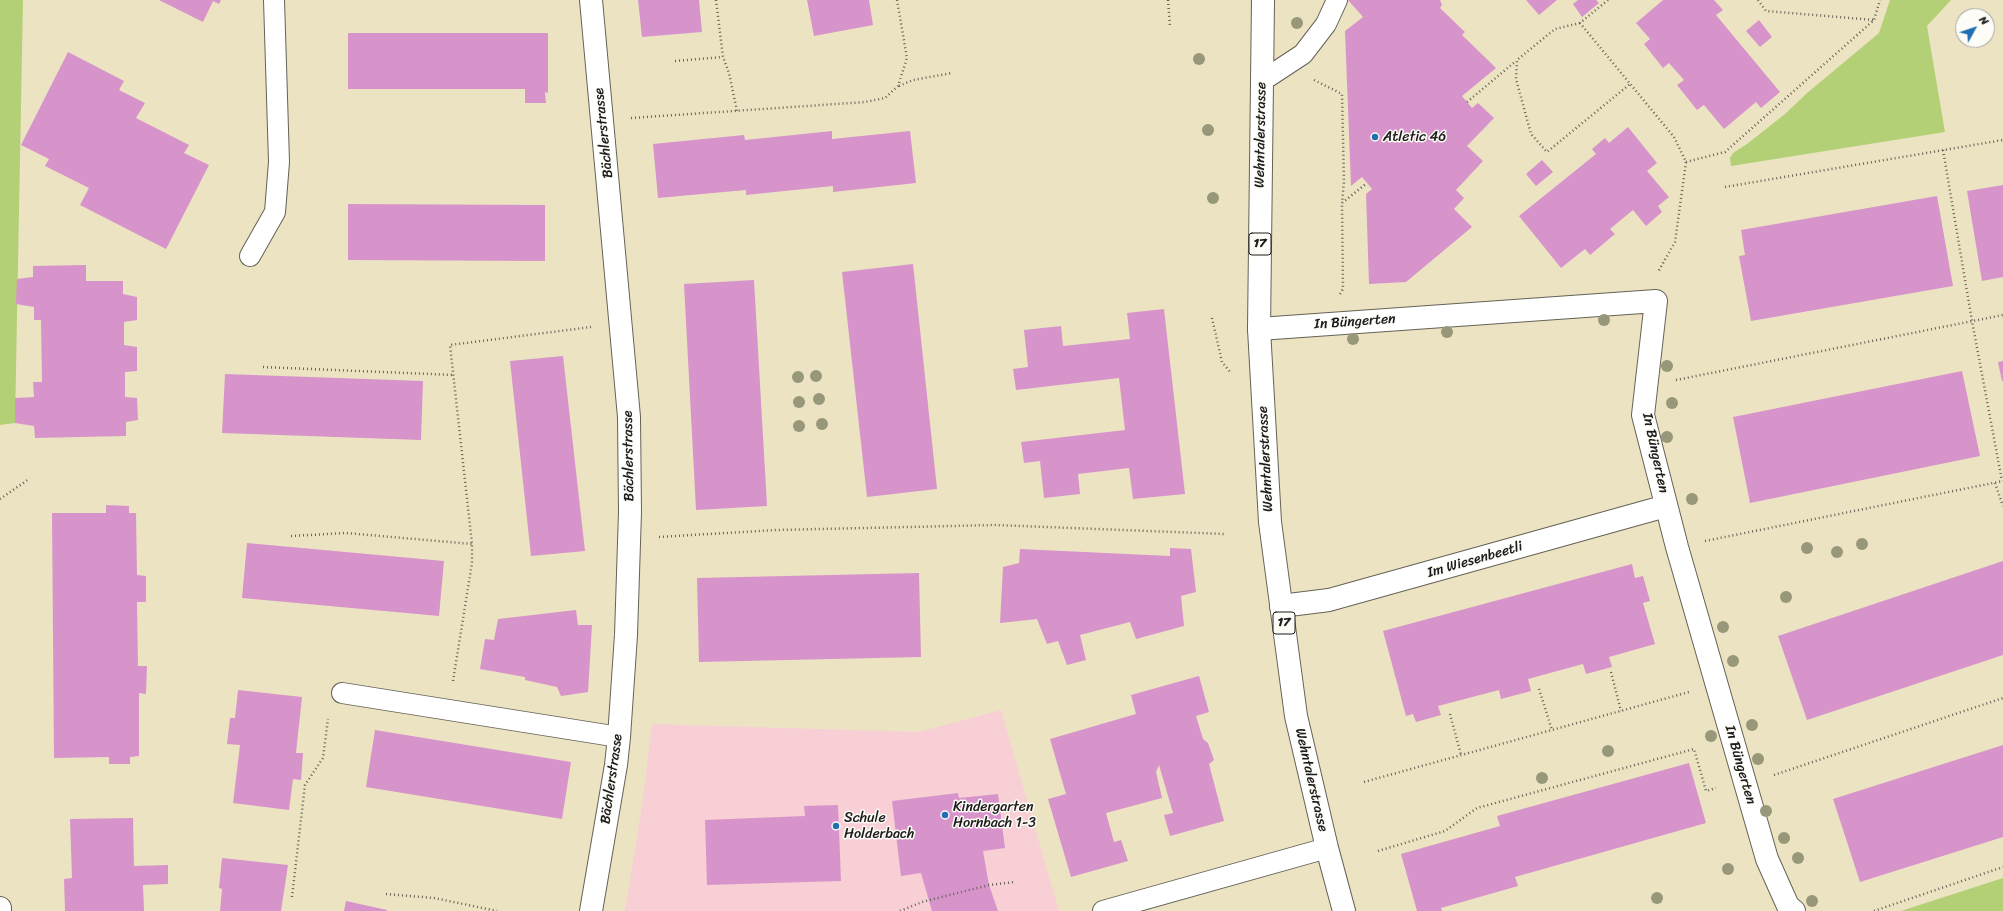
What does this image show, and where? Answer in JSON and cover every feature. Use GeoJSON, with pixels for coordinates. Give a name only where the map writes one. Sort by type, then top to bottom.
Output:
{"type":"FeatureCollection","features":[{"type":"Feature","properties":{"kind":"street","name":"Bächlerstrasse"},"geometry":{"type":"LineString","coordinates":[[591,0],[629,417],[630,512],[626,635],[619,736],[616,765],[591,911]]}},
{"type":"Feature","properties":{"kind":"street","name":"Wehntalerstrasse"},"geometry":{"type":"LineString","coordinates":[[1263,0],[1259,329],[1270,522],[1296,716],[1327,848],[1344,911]]}},
{"type":"Feature","properties":{"kind":"street","name":"In Büngerten"},"geometry":{"type":"LineString","coordinates":[[1259,329],[1656,301],[1643,415],[1677,547],[1767,859],[1788,906],[1794,911]]}},
{"type":"Feature","properties":{"kind":"street","name":"Im Wiesenbeetli"},"geometry":{"type":"LineString","coordinates":[[1281,606],[1329,600],[1666,506]]}},
{"type":"Feature","properties":{"kind":"lane"},"geometry":{"type":"LineString","coordinates":[[250,256],[275,212],[279,162],[274,0]]}},
{"type":"Feature","properties":{"kind":"lane"},"geometry":{"type":"LineString","coordinates":[[1262,81],[1303,54],[1326,24],[1337,0]]}},
{"type":"Feature","properties":{"kind":"lane"},"geometry":{"type":"LineString","coordinates":[[342,693],[619,736]]}},
{"type":"Feature","properties":{"kind":"lane"},"geometry":{"type":"LineString","coordinates":[[1103,911],[1327,848]]}},
{"type":"Feature","properties":{"kind":"path"},"geometry":{"type":"LineString","coordinates":[[716,0],[723,57],[729,73],[737,110]]}},
{"type":"Feature","properties":{"kind":"path"},"geometry":{"type":"LineString","coordinates":[[897,0],[908,58],[898,86]]}},
{"type":"Feature","properties":{"kind":"path"},"geometry":{"type":"LineString","coordinates":[[1168,0],[1170,27]]}},
{"type":"Feature","properties":{"kind":"path"},"geometry":{"type":"LineString","coordinates":[[1467,102],[1555,29],[1580,23],[1608,0]]}},
{"type":"Feature","properties":{"kind":"path"},"geometry":{"type":"LineString","coordinates":[[1758,0],[1766,11],[1874,20]]}},
{"type":"Feature","properties":{"kind":"path"},"geometry":{"type":"LineString","coordinates":[[1686,162],[1725,152],[1874,20],[1880,0]]}},
{"type":"Feature","properties":{"kind":"path"},"geometry":{"type":"LineString","coordinates":[[1580,23],[1674,137],[1686,162],[1675,242],[1656,275],[1656,301]]}},
{"type":"Feature","properties":{"kind":"path"},"geometry":{"type":"LineString","coordinates":[[675,61],[723,57]]}},
{"type":"Feature","properties":{"kind":"path"},"geometry":{"type":"LineString","coordinates":[[1517,60],[1516,79],[1523,112],[1531,134],[1547,152],[1630,84]]}},
{"type":"Feature","properties":{"kind":"path"},"geometry":{"type":"LineString","coordinates":[[628,119],[865,102],[885,98],[898,86],[913,80],[952,73]]}},
{"type":"Feature","properties":{"kind":"path"},"geometry":{"type":"LineString","coordinates":[[1310,78],[1342,94],[1344,182],[1342,203],[1343,289]]}},
{"type":"Feature","properties":{"kind":"path"},"geometry":{"type":"LineString","coordinates":[[1725,187],[2003,140]]}},
{"type":"Feature","properties":{"kind":"path"},"geometry":{"type":"LineString","coordinates":[[1677,547],[2003,481],[1972,321],[1943,150]]}},
{"type":"Feature","properties":{"kind":"path"},"geometry":{"type":"LineString","coordinates":[[1342,203],[1367,183]]}},
{"type":"Feature","properties":{"kind":"path"},"geometry":{"type":"LineString","coordinates":[[1647,386],[2003,315]]}},
{"type":"Feature","properties":{"kind":"path"},"geometry":{"type":"LineString","coordinates":[[452,685],[472,563],[472,544],[450,344],[584,328]]}},
{"type":"Feature","properties":{"kind":"path"},"geometry":{"type":"LineString","coordinates":[[263,367],[454,375]]}},
{"type":"Feature","properties":{"kind":"path"},"geometry":{"type":"LineString","coordinates":[[0,500],[29,479]]}},
{"type":"Feature","properties":{"kind":"path"},"geometry":{"type":"LineString","coordinates":[[1995,483],[2003,506]]}},
{"type":"Feature","properties":{"kind":"path"},"geometry":{"type":"LineString","coordinates":[[656,538],[776,530],[995,525],[1225,534]]}},
{"type":"Feature","properties":{"kind":"path"},"geometry":{"type":"LineString","coordinates":[[291,536],[346,533],[472,544]]}},
{"type":"Feature","properties":{"kind":"path"},"geometry":{"type":"LineString","coordinates":[[1610,672],[1621,711]]}},
{"type":"Feature","properties":{"kind":"path"},"geometry":{"type":"LineString","coordinates":[[1364,782],[1717,684]]}},
{"type":"Feature","properties":{"kind":"path"},"geometry":{"type":"LineString","coordinates":[[1539,689],[1552,730]]}},
{"type":"Feature","properties":{"kind":"path"},"geometry":{"type":"LineString","coordinates":[[1378,851],[1445,831],[1477,808],[1694,749],[1706,791],[1745,782],[2003,698]]}},
{"type":"Feature","properties":{"kind":"path"},"geometry":{"type":"LineString","coordinates":[[1450,714],[1461,755]]}},
{"type":"Feature","properties":{"kind":"path"},"geometry":{"type":"LineString","coordinates":[[292,897],[305,785],[323,758],[329,720],[326,716]]}},
{"type":"Feature","properties":{"kind":"path"},"geometry":{"type":"LineString","coordinates":[[1874,911],[2003,867]]}},
{"type":"Feature","properties":{"kind":"path"},"geometry":{"type":"LineString","coordinates":[[900,911],[922,902],[989,885],[1015,882]]}},
{"type":"Feature","properties":{"kind":"path"},"geometry":{"type":"LineString","coordinates":[[386,894],[434,898],[497,911]]}},
{"type":"Feature","properties":{"kind":"shaded area","name":"Schule Holderbach"},"geometry":{"type":"Polygon","coordinates":[[[1001,710],[1059,911],[625,911],[643,799],[652,724],[919,732],[1001,710]]]}},
{"type":"Feature","properties":{"kind":"green space"},"geometry":{"type":"Polygon","coordinates":[[[0,0],[23,0],[15,423],[0,425],[0,0]]]}},
{"type":"Feature","properties":{"kind":"green space"},"geometry":{"type":"Polygon","coordinates":[[[1890,0],[1951,0],[1927,26],[1945,132],[1731,166],[1730,158],[1733,153],[1747,144],[1785,114],[1806,94],[1879,33],[1890,0]]]}},
{"type":"Feature","properties":{"kind":"green space"},"geometry":{"type":"Polygon","coordinates":[[[2003,878],[2003,911],[1901,911],[2003,878]]]}},
{"type":"Feature","properties":{"kind":"building"},"geometry":{"type":"Polygon","coordinates":[[[159,0],[221,0],[219,4],[213,1],[203,22],[159,0]]]}},
{"type":"Feature","properties":{"kind":"building"},"geometry":{"type":"Polygon","coordinates":[[[638,0],[699,0],[702,32],[642,37],[638,0]]]}},
{"type":"Feature","properties":{"kind":"building"},"geometry":{"type":"Polygon","coordinates":[[[807,0],[869,0],[873,25],[814,36],[807,0]]]}},
{"type":"Feature","properties":{"kind":"building"},"geometry":{"type":"Polygon","coordinates":[[[1348,0],[1440,0],[1442,5],[1440,8],[1465,32],[1462,35],[1496,68],[1462,96],[1472,108],[1478,103],[1494,118],[1467,146],[1483,161],[1456,190],[1464,198],[1454,209],[1472,227],[1406,282],[1369,284],[1366,194],[1372,189],[1362,177],[1351,186],[1345,31],[1363,17],[1348,0]]]}},
{"type":"Feature","properties":{"kind":"building"},"geometry":{"type":"Polygon","coordinates":[[[1526,0],[1557,0],[1539,15],[1526,0]]]}},
{"type":"Feature","properties":{"kind":"building"},"geometry":{"type":"Polygon","coordinates":[[[1578,0],[1596,0],[1599,3],[1582,17],[1573,4],[1578,0]]]}},
{"type":"Feature","properties":{"kind":"building"},"geometry":{"type":"Polygon","coordinates":[[[1663,0],[1714,0],[1723,10],[1716,15],[1780,92],[1761,108],[1756,102],[1724,129],[1704,105],[1697,110],[1677,85],[1684,80],[1669,63],[1663,68],[1644,44],[1650,39],[1636,23],[1663,0]]]}},
{"type":"Feature","properties":{"kind":"building"},"geometry":{"type":"Polygon","coordinates":[[[1759,20],[1772,37],[1760,47],[1746,31],[1759,20]]]}},
{"type":"Feature","properties":{"kind":"building"},"geometry":{"type":"Polygon","coordinates":[[[348,33],[548,33],[548,93],[545,92],[546,103],[525,103],[525,89],[348,89],[348,33]]]}},
{"type":"Feature","properties":{"kind":"building"},"geometry":{"type":"Polygon","coordinates":[[[68,52],[124,81],[119,90],[145,103],[136,118],[189,145],[184,153],[209,165],[166,249],[80,205],[89,188],[45,166],[49,159],[21,145],[68,52]]]}},
{"type":"Feature","properties":{"kind":"building"},"geometry":{"type":"Polygon","coordinates":[[[1628,127],[1657,163],[1647,171],[1669,197],[1658,206],[1662,212],[1646,226],[1633,210],[1610,229],[1615,234],[1590,255],[1585,249],[1561,268],[1519,216],[1596,154],[1592,149],[1605,138],[1609,143],[1628,127]]]}},
{"type":"Feature","properties":{"kind":"building"},"geometry":{"type":"Polygon","coordinates":[[[832,131],[832,139],[910,131],[916,183],[833,192],[833,186],[746,195],[746,190],[658,198],[653,144],[744,135],[745,140],[832,131]]]}},
{"type":"Feature","properties":{"kind":"building"},"geometry":{"type":"Polygon","coordinates":[[[1542,160],[1553,172],[1536,186],[1526,174],[1542,160]]]}},
{"type":"Feature","properties":{"kind":"building"},"geometry":{"type":"Polygon","coordinates":[[[2003,185],[2003,277],[1982,281],[1967,191],[2003,185]]]}},
{"type":"Feature","properties":{"kind":"building"},"geometry":{"type":"Polygon","coordinates":[[[1937,196],[1953,286],[1751,321],[1739,256],[1745,255],[1741,230],[1937,196]]]}},
{"type":"Feature","properties":{"kind":"building"},"geometry":{"type":"Polygon","coordinates":[[[348,204],[545,205],[545,261],[348,260],[348,204]]]}},
{"type":"Feature","properties":{"kind":"building"},"geometry":{"type":"Polygon","coordinates":[[[913,264],[937,489],[867,497],[842,272],[913,264]]]}},
{"type":"Feature","properties":{"kind":"building"},"geometry":{"type":"Polygon","coordinates":[[[86,265],[86,281],[123,281],[123,294],[137,297],[137,320],[124,322],[124,345],[137,347],[137,371],[125,372],[125,397],[137,398],[138,420],[126,422],[126,436],[35,438],[34,426],[15,423],[15,398],[34,397],[33,382],[42,382],[41,320],[34,320],[34,307],[16,304],[17,279],[33,277],[33,266],[86,265]]]}},
{"type":"Feature","properties":{"kind":"building"},"geometry":{"type":"Polygon","coordinates":[[[754,280],[767,506],[696,510],[684,284],[754,280]]]}},
{"type":"Feature","properties":{"kind":"building"},"geometry":{"type":"Polygon","coordinates":[[[1164,309],[1185,494],[1133,499],[1129,468],[1078,474],[1080,494],[1044,498],[1040,461],[1024,463],[1021,442],[1125,430],[1119,378],[1016,390],[1013,369],[1028,367],[1024,330],[1061,326],[1063,346],[1130,339],[1127,313],[1164,309]]]}},
{"type":"Feature","properties":{"kind":"building"},"geometry":{"type":"Polygon","coordinates":[[[563,356],[585,551],[531,556],[510,361],[563,356]]]}},
{"type":"Feature","properties":{"kind":"building"},"geometry":{"type":"Polygon","coordinates":[[[2003,361],[2003,381],[2002,381],[1998,362],[2003,361]]]}},
{"type":"Feature","properties":{"kind":"building"},"geometry":{"type":"Polygon","coordinates":[[[1962,371],[1980,456],[1750,503],[1733,417],[1962,371]]]}},
{"type":"Feature","properties":{"kind":"building"},"geometry":{"type":"Polygon","coordinates":[[[225,374],[423,381],[421,440],[222,433],[225,374]]]}},
{"type":"Feature","properties":{"kind":"building"},"geometry":{"type":"Polygon","coordinates":[[[106,505],[129,506],[129,513],[136,513],[137,575],[146,576],[146,602],[137,602],[138,666],[147,666],[146,694],[139,693],[139,756],[130,757],[130,764],[109,764],[109,757],[54,758],[52,513],[106,513],[106,505]]]}},
{"type":"Feature","properties":{"kind":"building"},"geometry":{"type":"Polygon","coordinates":[[[247,543],[444,561],[439,616],[242,598],[247,543]]]}},
{"type":"Feature","properties":{"kind":"building"},"geometry":{"type":"Polygon","coordinates":[[[1170,548],[1191,549],[1196,592],[1181,596],[1184,626],[1136,639],[1130,622],[1080,635],[1086,660],[1067,665],[1058,641],[1047,644],[1037,619],[1000,623],[1003,567],[1019,563],[1020,549],[1170,556],[1170,548]]]}},
{"type":"Feature","properties":{"kind":"building"},"geometry":{"type":"Polygon","coordinates":[[[2003,561],[2003,655],[1807,720],[1778,636],[2003,561]]]}},
{"type":"Feature","properties":{"kind":"building"},"geometry":{"type":"Polygon","coordinates":[[[1632,564],[1635,578],[1643,576],[1650,601],[1643,603],[1655,644],[1609,657],[1612,667],[1586,674],[1583,664],[1528,679],[1531,691],[1501,699],[1499,690],[1438,706],[1441,715],[1416,722],[1413,714],[1406,716],[1383,631],[1632,564]]]}},
{"type":"Feature","properties":{"kind":"building"},"geometry":{"type":"Polygon","coordinates":[[[919,573],[921,657],[699,662],[697,578],[919,573]]]}},
{"type":"Feature","properties":{"kind":"building"},"geometry":{"type":"Polygon","coordinates":[[[576,610],[578,625],[592,625],[588,692],[561,696],[557,687],[525,680],[525,677],[480,669],[485,639],[494,640],[498,619],[576,610]]]}},
{"type":"Feature","properties":{"kind":"building"},"geometry":{"type":"Polygon","coordinates":[[[1199,676],[1209,712],[1196,716],[1203,739],[1208,743],[1214,760],[1209,764],[1224,821],[1170,836],[1164,815],[1173,813],[1159,765],[1156,772],[1162,798],[1106,813],[1114,842],[1121,840],[1128,861],[1071,877],[1048,799],[1066,794],[1050,739],[1136,714],[1131,695],[1199,676]]]}},
{"type":"Feature","properties":{"kind":"building"},"geometry":{"type":"Polygon","coordinates":[[[238,690],[302,697],[296,753],[303,753],[301,780],[293,779],[289,810],[233,803],[240,745],[227,744],[230,718],[235,718],[238,690]]]}},
{"type":"Feature","properties":{"kind":"building"},"geometry":{"type":"Polygon","coordinates":[[[375,730],[571,762],[562,819],[366,787],[375,730]]]}},
{"type":"Feature","properties":{"kind":"building"},"geometry":{"type":"Polygon","coordinates":[[[2003,745],[2003,837],[1860,882],[1833,799],[2003,745]]]}},
{"type":"Feature","properties":{"kind":"building"},"geometry":{"type":"Polygon","coordinates":[[[1689,763],[1706,823],[1515,877],[1518,886],[1441,908],[1442,911],[1417,911],[1401,854],[1500,826],[1497,816],[1689,763]]]}},
{"type":"Feature","properties":{"kind":"building"},"geometry":{"type":"Polygon","coordinates":[[[958,793],[959,798],[998,794],[1005,848],[983,851],[989,885],[998,911],[932,911],[921,873],[901,876],[892,801],[958,793]]]}},
{"type":"Feature","properties":{"kind":"building"},"geometry":{"type":"Polygon","coordinates":[[[838,805],[841,881],[707,885],[705,820],[805,816],[804,806],[838,805]]]}},
{"type":"Feature","properties":{"kind":"building"},"geometry":{"type":"Polygon","coordinates":[[[133,818],[134,866],[168,865],[168,884],[143,885],[144,911],[65,911],[64,879],[72,878],[70,819],[133,818]]]}},
{"type":"Feature","properties":{"kind":"building"},"geometry":{"type":"Polygon","coordinates":[[[222,858],[288,865],[281,911],[220,911],[222,889],[219,888],[222,858]]]}},
{"type":"Feature","properties":{"kind":"building"},"geometry":{"type":"Polygon","coordinates":[[[346,901],[387,910],[387,911],[344,911],[346,901]]]}},
{"type":"Feature","properties":{"kind":"place","name":"Atletic 46"},"geometry":{"type":"Point","coordinates":[1375,137]}},
{"type":"Feature","properties":{"kind":"place","name":"Kindergarten Hornbach 1-3"},"geometry":{"type":"Point","coordinates":[945,815]}},
{"type":"Feature","properties":{"kind":"place","name":"Schule Holderbach"},"geometry":{"type":"Point","coordinates":[836,826]}}]}
